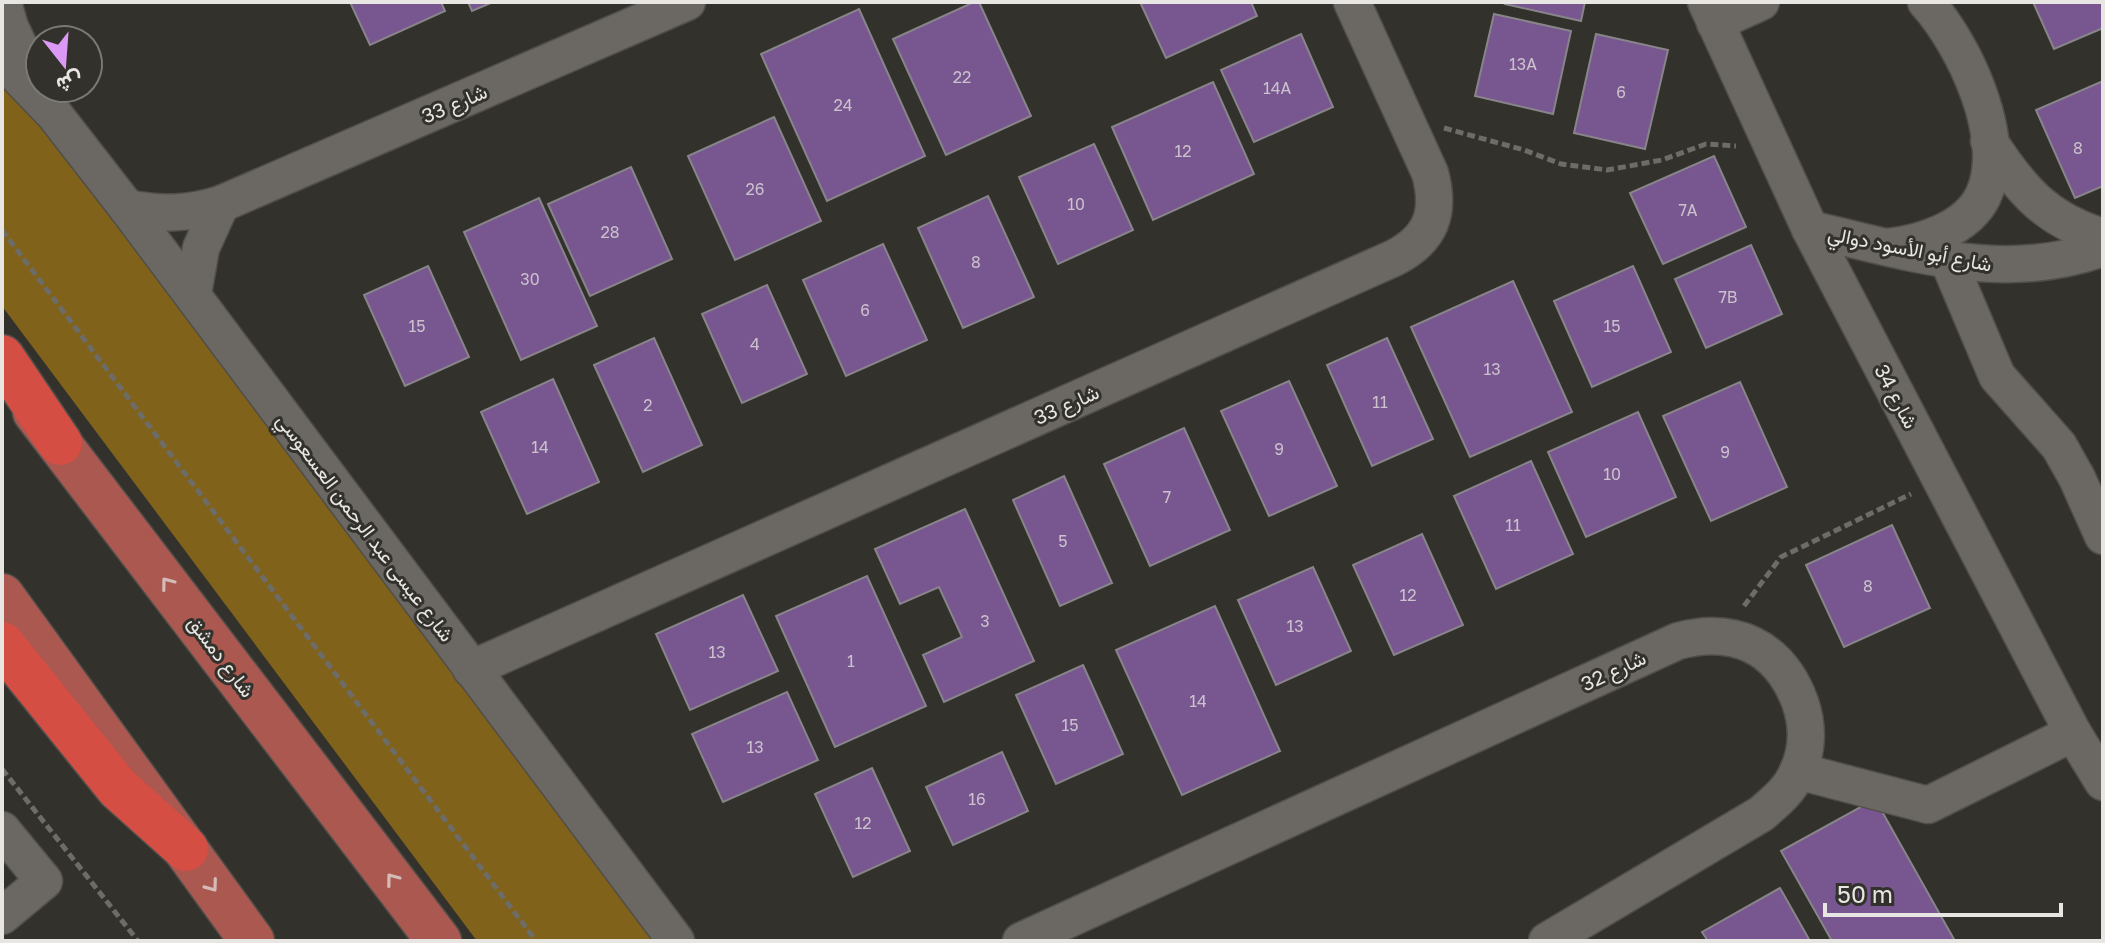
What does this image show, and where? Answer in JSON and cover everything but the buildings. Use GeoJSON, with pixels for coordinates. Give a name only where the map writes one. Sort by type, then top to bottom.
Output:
{"type":"FeatureCollection","features":[{"type":"Feature","properties":{"kind":"highway"},"geometry":{"type":"LineString","coordinates":[[2,357],[60,443]]}},
{"type":"Feature","properties":{"kind":"highway"},"geometry":{"type":"LineString","coordinates":[[2,644],[118,788],[186,849]]}},
{"type":"Feature","properties":{"kind":"main road","name":"شارع دمشق"},"geometry":{"type":"LineString","coordinates":[[2,372],[60,443],[439,941]]}},
{"type":"Feature","properties":{"kind":"main road"},"geometry":{"type":"LineString","coordinates":[[2,596],[252,941]]}},
{"type":"Feature","properties":{"kind":"street","name":"شارع عيسى عبد الرحمن العسعوسي"},"geometry":{"type":"LineString","coordinates":[[3,2],[10,27],[29,69],[54,114]]}},
{"type":"Feature","properties":{"kind":"street","name":"شارع 33"},"geometry":{"type":"LineString","coordinates":[[127,208],[175,214],[221,204],[687,2]]}},
{"type":"Feature","properties":{"kind":"street","name":"شارع 33"},"geometry":{"type":"LineString","coordinates":[[471,669],[1416,245],[1429,227],[1435,202],[1430,173],[1352,2]]}},
{"type":"Feature","properties":{"kind":"street"},"geometry":{"type":"LineString","coordinates":[[1710,12],[1761,2]]}},
{"type":"Feature","properties":{"kind":"street"},"geometry":{"type":"LineString","coordinates":[[1888,247],[1907,245],[1937,235],[1973,210],[1989,181],[1989,141],[1982,107],[1965,62],[1943,23],[1926,2]]}},
{"type":"Feature","properties":{"kind":"street","name":"شارع 34"},"geometry":{"type":"LineString","coordinates":[[1710,12],[1810,229],[2073,733],[2103,782]]}},
{"type":"Feature","properties":{"kind":"street","name":"شارع عيسى عبد الرحمن العسعوسي"},"geometry":{"type":"LineString","coordinates":[[2,60],[54,114],[193,294],[676,941]]}},
{"type":"Feature","properties":{"kind":"street"},"geometry":{"type":"LineString","coordinates":[[1989,141],[2012,177],[2045,210],[2080,229],[2103,237]]}},
{"type":"Feature","properties":{"kind":"street"},"geometry":{"type":"LineString","coordinates":[[193,294],[201,248],[221,204]]}},
{"type":"Feature","properties":{"kind":"street","name":"شارع أبو الأسود دوالي"},"geometry":{"type":"LineString","coordinates":[[1810,229],[1948,260],[1990,266],[2016,266],[2067,258],[2103,248]]}},
{"type":"Feature","properties":{"kind":"street"},"geometry":{"type":"LineString","coordinates":[[1948,260],[1997,376],[2059,446],[2103,536]]}},
{"type":"Feature","properties":{"kind":"street","name":"شارع 32"},"geometry":{"type":"LineString","coordinates":[[1021,941],[1073,931],[1664,647],[1692,637],[1721,636],[1736,639],[1773,657],[1790,677],[1806,726],[1798,771],[1785,792],[1761,814],[1547,941]]}},
{"type":"Feature","properties":{"kind":"street"},"geometry":{"type":"LineString","coordinates":[[1798,771],[1928,805],[2073,733]]}},
{"type":"Feature","properties":{"kind":"street"},"geometry":{"type":"LineString","coordinates":[[2,830],[44,881],[2,916]]}},
{"type":"Feature","properties":{"kind":"path"},"geometry":{"type":"LineString","coordinates":[[1404,117],[1524,150],[1561,164],[1607,170],[1662,160],[1706,144],[1735,146],[1781,165]]}},
{"type":"Feature","properties":{"kind":"path"},"geometry":{"type":"LineString","coordinates":[[2,230],[536,941]]}},
{"type":"Feature","properties":{"kind":"path"},"geometry":{"type":"LineString","coordinates":[[1721,636],[1781,557],[1941,480]]}},
{"type":"Feature","properties":{"kind":"shaded area"},"geometry":{"type":"Polygon","coordinates":[[[2,70],[24,99],[24,104],[28,104],[658,941],[477,941],[2,306],[2,70]]]}}]}
